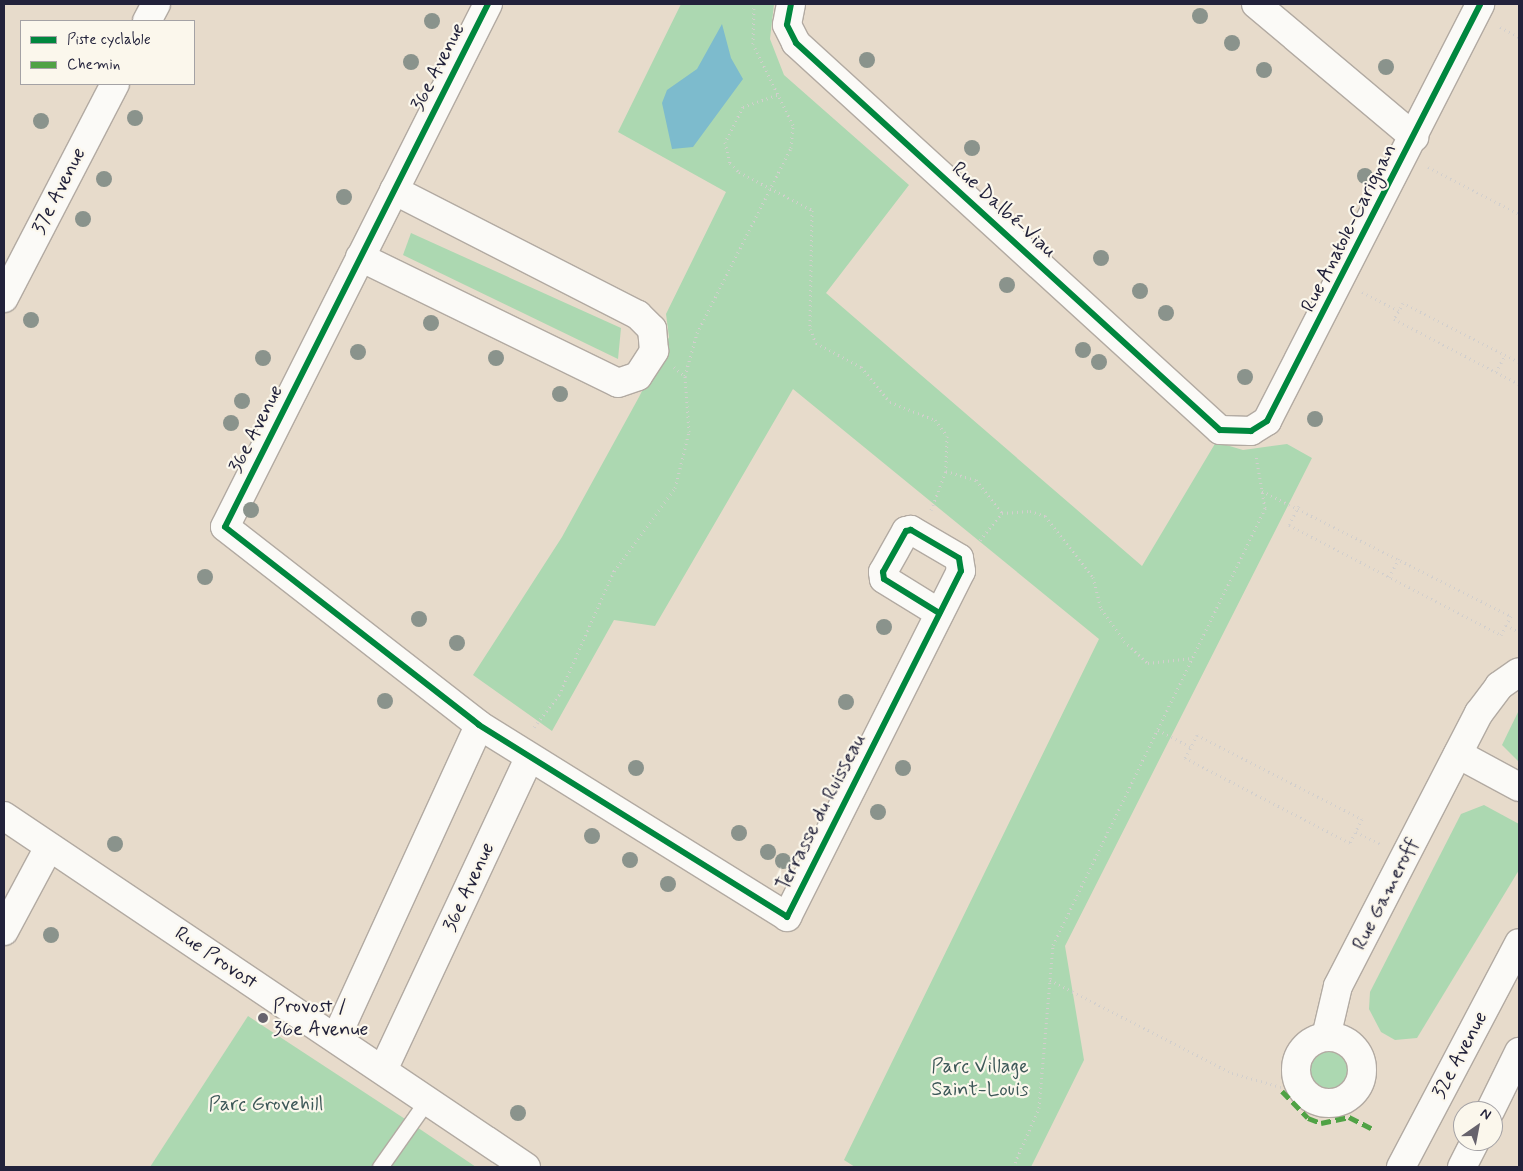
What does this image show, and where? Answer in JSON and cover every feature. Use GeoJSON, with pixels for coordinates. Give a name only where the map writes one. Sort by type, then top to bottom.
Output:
{"type":"FeatureCollection","features":[{"type":"Feature","properties":{"kind":"street"},"geometry":{"type":"LineString","coordinates":[[148,20],[156,4]]}},
{"type":"Feature","properties":{"kind":"street","name":"36e Avenue"},"geometry":{"type":"LineString","coordinates":[[383,1070],[523,754],[479,725],[225,527],[488,4]]}},
{"type":"Feature","properties":{"kind":"street","name":"Rue Dalbé-Viau"},"geometry":{"type":"LineString","coordinates":[[791,4],[787,25],[796,43],[1220,430],[1251,431]]}},
{"type":"Feature","properties":{"kind":"street"},"geometry":{"type":"LineString","coordinates":[[1256,4],[1414,137]]}},
{"type":"Feature","properties":{"kind":"street","name":"Rue Anatole-Carignan"},"geometry":{"type":"LineString","coordinates":[[1251,431],[1267,422],[1414,137],[1480,4]]}},
{"type":"Feature","properties":{"kind":"street","name":"37e Avenue"},"geometry":{"type":"LineString","coordinates":[[4,298],[113,85]]}},
{"type":"Feature","properties":{"kind":"street"},"geometry":{"type":"LineString","coordinates":[[360,257],[618,383],[638,376],[654,351],[652,329],[638,315],[394,190]]}},
{"type":"Feature","properties":{"kind":"street"},"geometry":{"type":"LineString","coordinates":[[939,613],[884,579],[883,572],[902,534],[911,530],[959,558],[962,564]]}},
{"type":"Feature","properties":{"kind":"street","name":"Terrasse du Ruisseau"},"geometry":{"type":"LineString","coordinates":[[523,754],[787,916],[962,564]]}},
{"type":"Feature","properties":{"kind":"street","name":"Rue Gameroff"},"geometry":{"type":"LineString","coordinates":[[1326,1037],[1338,986],[1484,703],[1519,672]]}},
{"type":"Feature","properties":{"kind":"street"},"geometry":{"type":"LineString","coordinates":[[336,1038],[479,725]]}},
{"type":"Feature","properties":{"kind":"street"},"geometry":{"type":"LineString","coordinates":[[1458,754],[1519,787]]}},
{"type":"Feature","properties":{"kind":"street","name":"Rue Provost"},"geometry":{"type":"LineString","coordinates":[[4,816],[526,1167]]}},
{"type":"Feature","properties":{"kind":"street"},"geometry":{"type":"LineString","coordinates":[[4,931],[49,847]]}},
{"type":"Feature","properties":{"kind":"street","name":"32e Avenue"},"geometry":{"type":"LineString","coordinates":[[1401,1167],[1519,943]]}},
{"type":"Feature","properties":{"kind":"street"},"geometry":{"type":"LineString","coordinates":[[1495,1101],[1519,1052]]}},
{"type":"Feature","properties":{"kind":"street"},"geometry":{"type":"LineString","coordinates":[[1462,1167],[1470,1151]]}},
{"type":"Feature","properties":{"kind":"lane"},"geometry":{"type":"LineString","coordinates":[[380,1167],[428,1100]]}},
{"type":"Feature","properties":{"kind":"path"},"geometry":{"type":"LineString","coordinates":[[523,754],[558,695],[614,571],[674,488],[689,432],[686,376],[698,333],[791,148],[793,125],[753,44],[754,4]]}},
{"type":"Feature","properties":{"kind":"path"},"geometry":{"type":"LineString","coordinates":[[1500,26],[1519,37]]}},
{"type":"Feature","properties":{"kind":"path"},"geometry":{"type":"LineString","coordinates":[[777,95],[743,107],[725,142],[730,163],[739,172],[772,186],[812,210],[810,329],[816,343],[860,367],[890,402],[935,420],[947,436],[948,449],[945,469],[922,535]]}},
{"type":"Feature","properties":{"kind":"path"},"geometry":{"type":"LineString","coordinates":[[1428,167],[1519,214]]}},
{"type":"Feature","properties":{"kind":"path"},"geometry":{"type":"LineString","coordinates":[[1362,292],[1399,311]]}},
{"type":"Feature","properties":{"kind":"path"},"geometry":{"type":"LineString","coordinates":[[1519,362],[1403,303],[1394,319],[1519,384]]}},
{"type":"Feature","properties":{"kind":"path"},"geometry":{"type":"LineString","coordinates":[[1496,372],[1506,355]]}},
{"type":"Feature","properties":{"kind":"path"},"geometry":{"type":"LineString","coordinates":[[1013,1167],[1039,1108],[1053,945],[1265,508],[1251,431]]}},
{"type":"Feature","properties":{"kind":"path"},"geometry":{"type":"LineString","coordinates":[[945,469],[976,480],[1002,513]]}},
{"type":"Feature","properties":{"kind":"path"},"geometry":{"type":"LineString","coordinates":[[1262,491],[1298,506],[1511,616],[1501,635],[1289,525],[1298,506]]}},
{"type":"Feature","properties":{"kind":"path"},"geometry":{"type":"LineString","coordinates":[[1002,513],[1028,511],[1045,516],[1061,534],[1068,550],[1093,578],[1102,610],[1124,641],[1148,663],[1192,658]]}},
{"type":"Feature","properties":{"kind":"path"},"geometry":{"type":"LineString","coordinates":[[962,564],[1002,513]]}},
{"type":"Feature","properties":{"kind":"path"},"geometry":{"type":"LineString","coordinates":[[1389,577],[1399,558]]}},
{"type":"Feature","properties":{"kind":"path"},"geometry":{"type":"LineString","coordinates":[[1506,626],[1519,632]]}},
{"type":"Feature","properties":{"kind":"path"},"geometry":{"type":"LineString","coordinates":[[1157,730],[1190,746]]}},
{"type":"Feature","properties":{"kind":"path"},"geometry":{"type":"LineString","coordinates":[[1197,735],[1362,819],[1350,843],[1185,758],[1190,746],[1197,735]]}},
{"type":"Feature","properties":{"kind":"path"},"geometry":{"type":"LineString","coordinates":[[1356,832],[1386,847]]}},
{"type":"Feature","properties":{"kind":"path"},"geometry":{"type":"LineString","coordinates":[[1050,980],[1232,1073],[1281,1087]]}},
{"type":"Feature","properties":{"kind":"green space","name":"Parc Village Saint-Louis"},"geometry":{"type":"Polygon","coordinates":[[[681,4],[774,4],[770,39],[784,75],[909,185],[826,293],[1142,566],[1216,442],[1243,450],[1287,444],[1312,458],[1065,946],[1084,1060],[1031,1167],[855,1167],[844,1160],[1099,639],[793,389],[655,626],[614,620],[552,731],[473,675],[562,537],[639,397],[669,337],[666,314],[726,192],[618,132],[681,4]]]}},
{"type":"Feature","properties":{"kind":"green space"},"geometry":{"type":"Polygon","coordinates":[[[411,233],[621,328],[618,359],[403,255],[411,233]]]}},
{"type":"Feature","properties":{"kind":"green space"},"geometry":{"type":"Polygon","coordinates":[[[1519,710],[1519,762],[1502,745],[1519,710]]]}},
{"type":"Feature","properties":{"kind":"green space"},"geometry":{"type":"Polygon","coordinates":[[[1484,805],[1519,824],[1519,870],[1417,1038],[1395,1040],[1381,1032],[1369,1009],[1370,992],[1461,814],[1484,805]]]}},
{"type":"Feature","properties":{"kind":"green space","name":"Parc Grovehill"},"geometry":{"type":"Polygon","coordinates":[[[248,1016],[402,1117],[476,1167],[150,1167],[248,1016]]]}},
{"type":"Feature","properties":{"kind":"green space"},"geometry":{"type":"Polygon","coordinates":[[[1325,1049],[1333,1049],[1340,1052],[1346,1058],[1349,1069],[1346,1080],[1340,1086],[1333,1089],[1325,1089],[1318,1086],[1312,1080],[1309,1073],[1309,1065],[1312,1058],[1318,1052],[1325,1049]]]}},
{"type":"Feature","properties":{"kind":"water"},"geometry":{"type":"Polygon","coordinates":[[[722,24],[731,58],[743,79],[693,147],[672,149],[662,103],[667,90],[697,69],[722,24]]]}},
{"type":"Feature","properties":{"kind":"marked path"},"geometry":{"type":"LineString","coordinates":[[1282,1091],[1308,1118],[1321,1123],[1349,1117],[1371,1128]]}},
{"type":"Feature","properties":{"kind":"cycle path"},"geometry":{"type":"LineString","coordinates":[[488,4],[225,527],[479,725],[787,917],[961,571],[959,558],[911,530],[906,531],[883,572],[884,579],[939,613]]}},
{"type":"Feature","properties":{"kind":"cycle path"},"geometry":{"type":"LineString","coordinates":[[791,4],[787,25],[796,43],[1220,430],[1251,431],[1267,421],[1480,4]]}},
{"type":"Feature","properties":{"kind":"place","name":"Provost / 36e Avenue"},"geometry":{"type":"Point","coordinates":[263,1018]}}]}
